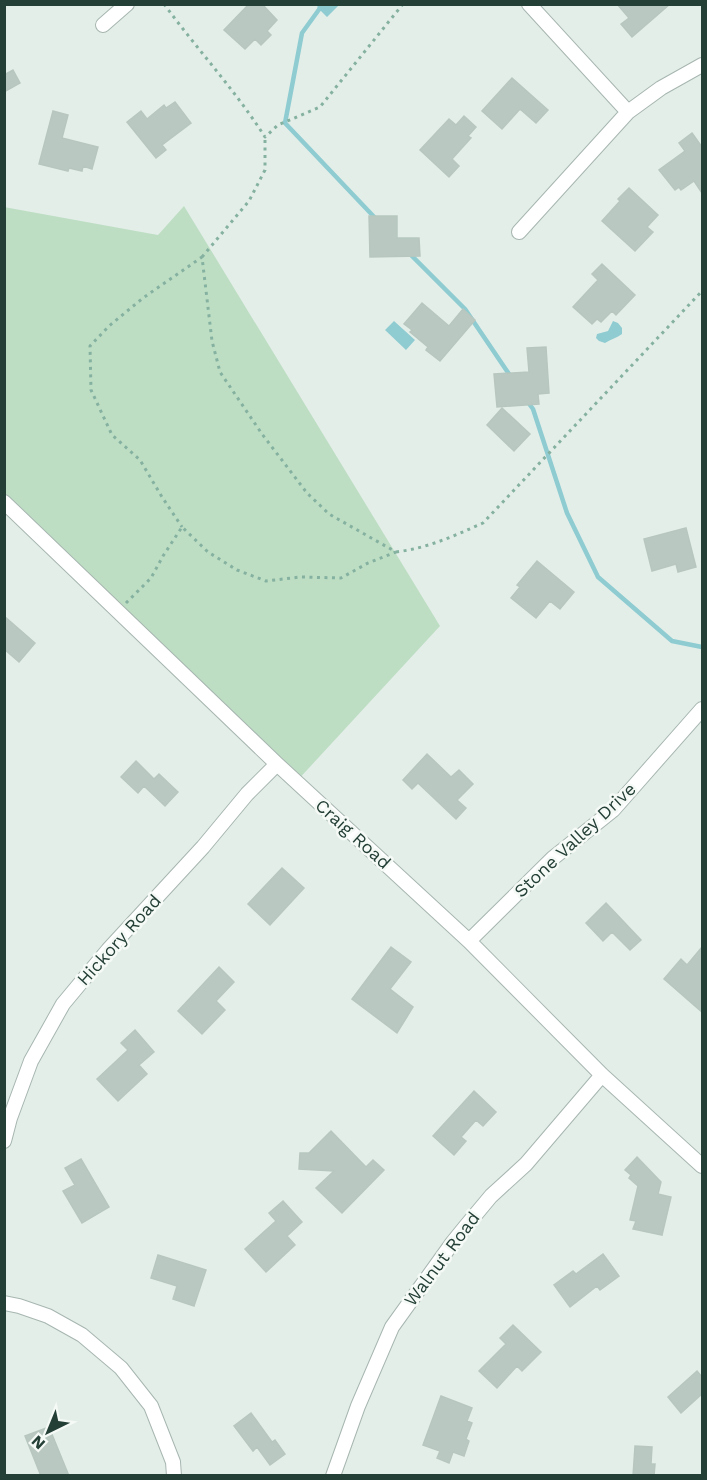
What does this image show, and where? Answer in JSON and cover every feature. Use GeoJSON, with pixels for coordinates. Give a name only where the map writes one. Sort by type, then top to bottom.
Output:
{"type":"FeatureCollection","features":[{"type":"Feature","properties":{"kind":"street"},"geometry":{"type":"LineString","coordinates":[[103,25],[127,4]]}},
{"type":"Feature","properties":{"kind":"street"},"geometry":{"type":"LineString","coordinates":[[529,4],[628,112]]}},
{"type":"Feature","properties":{"kind":"street"},"geometry":{"type":"LineString","coordinates":[[519,232],[628,112],[661,88],[702,65]]}},
{"type":"Feature","properties":{"kind":"street","name":"Craig Road"},"geometry":{"type":"LineString","coordinates":[[4,502],[277,764],[469,940],[602,1076],[702,1166]]}},
{"type":"Feature","properties":{"kind":"street","name":"Stone Valley Drive"},"geometry":{"type":"LineString","coordinates":[[469,940],[553,858],[613,810],[702,709]]}},
{"type":"Feature","properties":{"kind":"street","name":"Hickory Road"},"geometry":{"type":"LineString","coordinates":[[4,1141],[31,1061],[63,1004],[108,950],[203,847],[247,794],[277,764]]}},
{"type":"Feature","properties":{"kind":"street","name":"Walnut Road"},"geometry":{"type":"LineString","coordinates":[[333,1476],[358,1407],[392,1327],[465,1226],[491,1196],[526,1164],[602,1076]]}},
{"type":"Feature","properties":{"kind":"street"},"geometry":{"type":"LineString","coordinates":[[4,1303],[48,1316],[82,1335],[121,1368],[151,1406],[173,1462],[174,1476]]}},
{"type":"Feature","properties":{"kind":"path"},"geometry":{"type":"LineString","coordinates":[[164,4],[265,137],[265,170],[249,201],[202,257],[126,312],[90,346],[91,390],[112,435],[141,460],[162,498],[182,527],[208,552],[237,570],[266,581],[300,577],[341,578],[368,563],[396,552],[435,543],[483,523],[702,291]]}},
{"type":"Feature","properties":{"kind":"path"},"geometry":{"type":"LineString","coordinates":[[265,137],[278,125],[320,107],[403,4]]}},
{"type":"Feature","properties":{"kind":"path"},"geometry":{"type":"LineString","coordinates":[[202,257],[212,341],[220,372],[261,434],[314,500],[329,514],[396,552]]}},
{"type":"Feature","properties":{"kind":"path"},"geometry":{"type":"LineString","coordinates":[[118,611],[151,578],[182,527]]}},
{"type":"Feature","properties":{"kind":"green space"},"geometry":{"type":"Polygon","coordinates":[[[184,206],[440,626],[296,782],[5,503],[4,207],[158,235],[184,206]]]}},
{"type":"Feature","properties":{"kind":"water"},"geometry":{"type":"Polygon","coordinates":[[[319,5],[339,5],[327,17],[317,7],[319,5]]]}},
{"type":"Feature","properties":{"kind":"water"},"geometry":{"type":"Polygon","coordinates":[[[394,321],[415,340],[406,350],[385,330],[394,321]]]}},
{"type":"Feature","properties":{"kind":"water"},"geometry":{"type":"Polygon","coordinates":[[[613,321],[622,328],[622,334],[605,343],[599,341],[596,338],[597,334],[608,331],[613,321]]]}},
{"type":"Feature","properties":{"kind":"building"},"geometry":{"type":"Polygon","coordinates":[[[249,4],[262,4],[277,20],[267,31],[271,35],[261,45],[255,39],[245,49],[224,30],[249,4]]]}},
{"type":"Feature","properties":{"kind":"building"},"geometry":{"type":"Polygon","coordinates":[[[617,4],[670,4],[632,37],[621,24],[629,18],[617,4]]]}},
{"type":"Feature","properties":{"kind":"building"},"geometry":{"type":"Polygon","coordinates":[[[13,70],[20,83],[4,92],[4,75],[13,70]]]}},
{"type":"Feature","properties":{"kind":"building"},"geometry":{"type":"Polygon","coordinates":[[[512,78],[548,110],[536,123],[520,109],[502,129],[482,111],[512,78]]]}},
{"type":"Feature","properties":{"kind":"building"},"geometry":{"type":"Polygon","coordinates":[[[175,102],[191,123],[162,145],[166,150],[156,158],[127,122],[141,111],[147,119],[164,105],[166,108],[175,102]]]}},
{"type":"Feature","properties":{"kind":"building"},"geometry":{"type":"Polygon","coordinates":[[[53,111],[68,115],[62,138],[98,147],[92,169],[83,166],[82,171],[69,168],[68,171],[39,164],[53,111]]]}},
{"type":"Feature","properties":{"kind":"building"},"geometry":{"type":"Polygon","coordinates":[[[464,116],[476,127],[468,136],[471,138],[452,159],[459,166],[449,177],[420,150],[449,119],[456,125],[464,116]]]}},
{"type":"Feature","properties":{"kind":"building"},"geometry":{"type":"Polygon","coordinates":[[[692,133],[702,147],[702,193],[694,181],[681,190],[679,187],[675,190],[659,170],[685,151],[679,143],[692,133]]]}},
{"type":"Feature","properties":{"kind":"building"},"geometry":{"type":"Polygon","coordinates":[[[629,188],[658,215],[647,227],[653,232],[635,251],[602,221],[629,188]]]}},
{"type":"Feature","properties":{"kind":"building"},"geometry":{"type":"Polygon","coordinates":[[[369,216],[397,216],[397,238],[419,238],[420,256],[370,257],[369,216]]]}},
{"type":"Feature","properties":{"kind":"building"},"geometry":{"type":"Polygon","coordinates":[[[602,264],[635,295],[616,315],[612,311],[601,322],[597,319],[592,324],[573,307],[598,280],[592,274],[602,264]]]}},
{"type":"Feature","properties":{"kind":"building"},"geometry":{"type":"Polygon","coordinates":[[[422,303],[449,326],[463,309],[475,320],[440,361],[426,350],[428,347],[404,324],[422,303]]]}},
{"type":"Feature","properties":{"kind":"building"},"geometry":{"type":"Polygon","coordinates":[[[546,347],[549,393],[538,394],[539,404],[497,407],[494,374],[529,372],[527,348],[546,347]]]}},
{"type":"Feature","properties":{"kind":"building"},"geometry":{"type":"Polygon","coordinates":[[[502,408],[530,434],[514,451],[487,425],[502,408]]]}},
{"type":"Feature","properties":{"kind":"building"},"geometry":{"type":"Polygon","coordinates":[[[686,528],[696,567],[678,572],[676,564],[652,571],[644,539],[686,528]]]}},
{"type":"Feature","properties":{"kind":"building"},"geometry":{"type":"Polygon","coordinates":[[[537,561],[574,592],[560,609],[550,601],[536,618],[511,598],[520,587],[517,585],[537,561]]]}},
{"type":"Feature","properties":{"kind":"building"},"geometry":{"type":"Polygon","coordinates":[[[4,616],[35,643],[19,662],[4,649],[4,616]]]}},
{"type":"Feature","properties":{"kind":"building"},"geometry":{"type":"Polygon","coordinates":[[[427,754],[451,777],[459,770],[473,784],[457,800],[466,808],[456,819],[418,783],[412,789],[403,780],[427,754]]]}},
{"type":"Feature","properties":{"kind":"building"},"geometry":{"type":"Polygon","coordinates":[[[136,761],[154,779],[159,774],[178,792],[165,806],[144,786],[138,793],[121,777],[136,761]]]}},
{"type":"Feature","properties":{"kind":"building"},"geometry":{"type":"Polygon","coordinates":[[[282,868],[304,888],[270,925],[248,904],[282,868]]]}},
{"type":"Feature","properties":{"kind":"building"},"geometry":{"type":"Polygon","coordinates":[[[606,903],[641,940],[630,950],[612,932],[603,941],[586,923],[606,903]]]}},
{"type":"Feature","properties":{"kind":"building"},"geometry":{"type":"Polygon","coordinates":[[[391,947],[411,962],[390,989],[413,1007],[397,1033],[352,999],[391,947]]]}},
{"type":"Feature","properties":{"kind":"building"},"geometry":{"type":"Polygon","coordinates":[[[702,947],[702,1012],[664,979],[681,959],[687,965],[702,947]]]}},
{"type":"Feature","properties":{"kind":"building"},"geometry":{"type":"Polygon","coordinates":[[[219,967],[234,982],[216,1001],[225,1010],[202,1034],[178,1011],[219,967]]]}},
{"type":"Feature","properties":{"kind":"building"},"geometry":{"type":"Polygon","coordinates":[[[135,1030],[154,1052],[139,1065],[147,1074],[118,1101],[97,1079],[128,1050],[121,1043],[135,1030]]]}},
{"type":"Feature","properties":{"kind":"building"},"geometry":{"type":"Polygon","coordinates":[[[474,1091],[496,1112],[483,1126],[476,1120],[461,1137],[466,1141],[454,1155],[433,1136],[474,1091]]]}},
{"type":"Feature","properties":{"kind":"building"},"geometry":{"type":"Polygon","coordinates":[[[331,1131],[366,1167],[373,1160],[384,1170],[342,1213],[316,1188],[334,1171],[299,1169],[300,1153],[309,1153],[331,1131]]]}},
{"type":"Feature","properties":{"kind":"building"},"geometry":{"type":"Polygon","coordinates":[[[637,1157],[661,1182],[658,1194],[671,1197],[662,1235],[633,1229],[636,1221],[630,1220],[638,1186],[629,1178],[631,1175],[625,1170],[637,1157]]]}},
{"type":"Feature","properties":{"kind":"building"},"geometry":{"type":"Polygon","coordinates":[[[81,1159],[109,1207],[82,1223],[63,1191],[75,1185],[65,1168],[81,1159]]]}},
{"type":"Feature","properties":{"kind":"building"},"geometry":{"type":"Polygon","coordinates":[[[283,1201],[302,1222],[287,1236],[295,1245],[266,1272],[245,1249],[276,1221],[269,1213],[283,1201]]]}},
{"type":"Feature","properties":{"kind":"building"},"geometry":{"type":"Polygon","coordinates":[[[603,1254],[619,1276],[600,1290],[597,1286],[570,1307],[554,1285],[573,1271],[576,1274],[603,1254]]]}},
{"type":"Feature","properties":{"kind":"building"},"geometry":{"type":"Polygon","coordinates":[[[158,1255],[206,1270],[194,1306],[173,1299],[177,1286],[151,1278],[158,1255]]]}},
{"type":"Feature","properties":{"kind":"building"},"geometry":{"type":"Polygon","coordinates":[[[513,1325],[541,1352],[522,1371],[517,1366],[497,1388],[479,1371],[506,1344],[500,1338],[513,1325]]]}},
{"type":"Feature","properties":{"kind":"building"},"geometry":{"type":"Polygon","coordinates":[[[697,1371],[702,1377],[702,1394],[681,1413],[668,1397],[697,1371]]]}},
{"type":"Feature","properties":{"kind":"building"},"geometry":{"type":"Polygon","coordinates":[[[441,1396],[472,1408],[467,1421],[472,1423],[466,1439],[469,1441],[464,1456],[453,1452],[449,1463],[437,1458],[440,1451],[423,1445],[441,1396]]]}},
{"type":"Feature","properties":{"kind":"building"},"geometry":{"type":"Polygon","coordinates":[[[251,1413],[272,1442],[275,1440],[285,1454],[270,1465],[257,1447],[253,1451],[234,1426],[251,1413]]]}},
{"type":"Feature","properties":{"kind":"building"},"geometry":{"type":"Polygon","coordinates":[[[49,1427],[69,1476],[41,1476],[25,1436],[49,1427]]]}},
{"type":"Feature","properties":{"kind":"building"},"geometry":{"type":"Polygon","coordinates":[[[635,1446],[652,1447],[651,1464],[655,1464],[654,1476],[633,1476],[635,1446]]]}},
{"type":"Feature","properties":{"kind":"waterway"},"geometry":{"type":"LineString","coordinates":[[323,4],[302,33],[285,123],[377,220]]}},
{"type":"Feature","properties":{"kind":"waterway"},"geometry":{"type":"LineString","coordinates":[[408,252],[465,309],[511,377]]}},
{"type":"Feature","properties":{"kind":"waterway"},"geometry":{"type":"LineString","coordinates":[[527,401],[533,409],[567,513],[598,577],[672,641],[702,647]]}}]}
